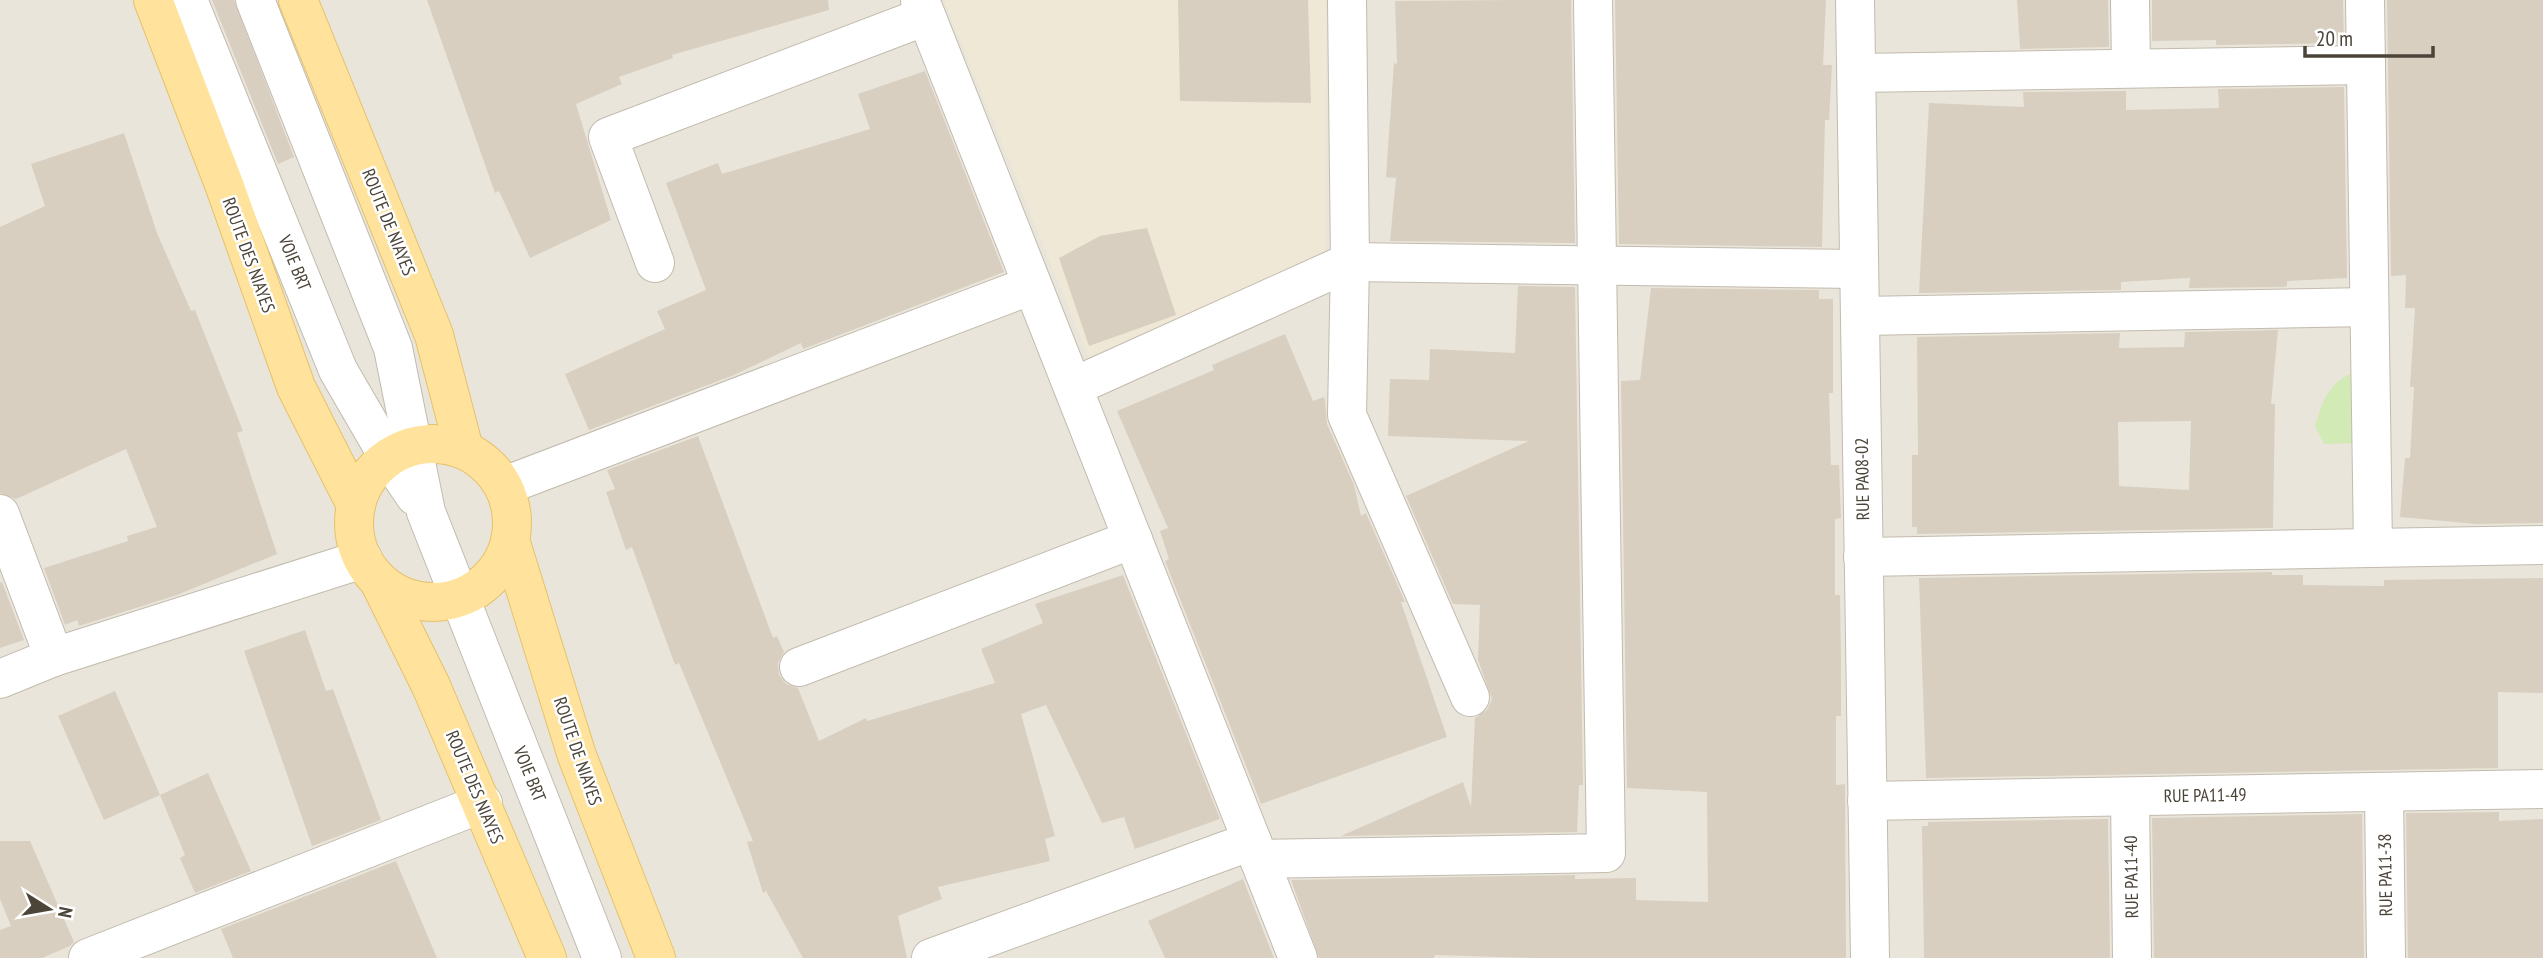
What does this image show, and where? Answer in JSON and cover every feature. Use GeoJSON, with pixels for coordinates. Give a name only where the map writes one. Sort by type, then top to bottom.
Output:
{"type":"FeatureCollection","features":[{"type":"Feature","properties":{"kind":"main road","name":"ROUTE DES NIAYES"},"geometry":{"type":"LineString","coordinates":[[153,0],[225,187],[296,387],[356,505]]}},
{"type":"Feature","properties":{"kind":"main road","name":"ROUTE DE NIAYES"},"geometry":{"type":"LineString","coordinates":[[298,0],[434,335],[464,449]]}},
{"type":"Feature","properties":{"kind":"main road","name":"ROUTE DE NIAYES"},"geometry":{"type":"LineString","coordinates":[[401,452],[437,443],[464,449],[487,464],[504,486],[512,513],[510,540],[500,566],[481,586],[461,599]]}},
{"type":"Feature","properties":{"kind":"main road"},"geometry":{"type":"LineString","coordinates":[[401,452],[366,479],[356,505],[355,533],[371,570],[402,596],[429,602],[461,599]]}},
{"type":"Feature","properties":{"kind":"main road","name":"ROUTE DE NIAYES"},"geometry":{"type":"LineString","coordinates":[[510,540],[577,756],[656,958]]}},
{"type":"Feature","properties":{"kind":"main road","name":"ROUTE DES NIAYES"},"geometry":{"type":"LineString","coordinates":[[371,570],[431,686],[547,958]]}},
{"type":"Feature","properties":{"kind":"street","name":"VOIE BRT"},"geometry":{"type":"LineString","coordinates":[[188,0],[338,370],[401,452],[602,958]]}},
{"type":"Feature","properties":{"kind":"street","name":"VOIE BRT"},"geometry":{"type":"LineString","coordinates":[[255,0],[393,348],[401,452]]}},
{"type":"Feature","properties":{"kind":"street"},"geometry":{"type":"LineString","coordinates":[[1347,0],[1350,262],[1347,415],[1470,697]]}},
{"type":"Feature","properties":{"kind":"street"},"geometry":{"type":"LineString","coordinates":[[931,958],[1255,850],[1606,853],[1593,0]]}},
{"type":"Feature","properties":{"kind":"street","name":"RUE PA08-02"},"geometry":{"type":"LineString","coordinates":[[1855,0],[1870,958]]}},
{"type":"Feature","properties":{"kind":"street"},"geometry":{"type":"LineString","coordinates":[[2130,0],[2131,67]]}},
{"type":"Feature","properties":{"kind":"street"},"geometry":{"type":"LineString","coordinates":[[2365,0],[2373,548]]}},
{"type":"Feature","properties":{"kind":"street"},"geometry":{"type":"LineString","coordinates":[[655,263],[608,137],[923,8],[1298,958]]}},
{"type":"Feature","properties":{"kind":"street"},"geometry":{"type":"LineString","coordinates":[[1857,73],[2366,65]]}},
{"type":"Feature","properties":{"kind":"street"},"geometry":{"type":"LineString","coordinates":[[1073,387],[1350,262],[1860,269]]}},
{"type":"Feature","properties":{"kind":"street"},"geometry":{"type":"LineString","coordinates":[[504,486],[1032,285]]}},
{"type":"Feature","properties":{"kind":"street"},"geometry":{"type":"LineString","coordinates":[[1860,316],[2369,307]]}},
{"type":"Feature","properties":{"kind":"street"},"geometry":{"type":"LineString","coordinates":[[0,514],[54,657]]}},
{"type":"Feature","properties":{"kind":"street"},"geometry":{"type":"LineString","coordinates":[[800,667],[1133,539]]}},
{"type":"Feature","properties":{"kind":"street"},"geometry":{"type":"LineString","coordinates":[[1863,557],[2543,545]]}},
{"type":"Feature","properties":{"kind":"street"},"geometry":{"type":"LineString","coordinates":[[0,679],[54,657],[371,570]]}},
{"type":"Feature","properties":{"kind":"street","name":"RUE PA11-49"},"geometry":{"type":"LineString","coordinates":[[1867,801],[2543,789]]}},
{"type":"Feature","properties":{"kind":"street","name":"RUE PA11-38"},"geometry":{"type":"LineString","coordinates":[[2384,792],[2386,958]]}},
{"type":"Feature","properties":{"kind":"street","name":"RUE PA11-40"},"geometry":{"type":"LineString","coordinates":[[2130,797],[2132,958]]}},
{"type":"Feature","properties":{"kind":"street"},"geometry":{"type":"LineString","coordinates":[[88,958],[483,803]]}},
{"type":"Feature","properties":{"kind":"shaded area"},"geometry":{"type":"Polygon","coordinates":[[[0,0],[2543,0],[2543,958],[0,958],[0,0]]]}},
{"type":"Feature","properties":{"kind":"shaded area"},"geometry":{"type":"Polygon","coordinates":[[[944,0],[1326,0],[1326,253],[1091,363],[944,0]]]}},
{"type":"Feature","properties":{"kind":"green space"},"geometry":{"type":"Polygon","coordinates":[[[2361,369],[2361,443],[2324,444],[2315,426],[2322,405],[2335,384],[2361,369]]]}},
{"type":"Feature","properties":{"kind":"building"},"geometry":{"type":"Polygon","coordinates":[[[212,0],[234,0],[294,157],[278,164],[212,0]]]}},
{"type":"Feature","properties":{"kind":"building"},"geometry":{"type":"Polygon","coordinates":[[[427,0],[828,0],[829,10],[672,55],[673,58],[619,77],[622,84],[576,104],[611,220],[530,258],[499,191],[495,193],[427,0]]]}},
{"type":"Feature","properties":{"kind":"building"},"geometry":{"type":"Polygon","coordinates":[[[1178,0],[1308,0],[1311,103],[1180,101],[1178,0]]]}},
{"type":"Feature","properties":{"kind":"building"},"geometry":{"type":"Polygon","coordinates":[[[1571,0],[1575,243],[1390,241],[1396,178],[1386,177],[1394,63],[1397,64],[1395,1],[1571,0]]]}},
{"type":"Feature","properties":{"kind":"building"},"geometry":{"type":"Polygon","coordinates":[[[1615,0],[1826,0],[1823,65],[1832,65],[1829,120],[1825,120],[1822,247],[1619,244],[1615,0]]]}},
{"type":"Feature","properties":{"kind":"building"},"geometry":{"type":"Polygon","coordinates":[[[2017,0],[2108,0],[2109,47],[2020,49],[2017,0]]]}},
{"type":"Feature","properties":{"kind":"building"},"geometry":{"type":"Polygon","coordinates":[[[2152,0],[2343,0],[2344,43],[2216,45],[2216,40],[2152,41],[2152,0]]]}},
{"type":"Feature","properties":{"kind":"building"},"geometry":{"type":"Polygon","coordinates":[[[2387,0],[2543,0],[2543,523],[2477,524],[2400,517],[2405,458],[2410,458],[2414,387],[2410,387],[2415,308],[2405,308],[2406,275],[2391,276],[2387,0]]]}},
{"type":"Feature","properties":{"kind":"building"},"geometry":{"type":"Polygon","coordinates":[[[925,71],[1004,272],[803,349],[801,343],[734,375],[589,430],[565,374],[665,329],[657,311],[706,290],[666,183],[718,163],[722,174],[870,129],[858,94],[925,71]]]}},
{"type":"Feature","properties":{"kind":"building"},"geometry":{"type":"Polygon","coordinates":[[[2344,87],[2347,278],[2287,281],[2287,286],[2282,287],[2189,288],[2190,278],[2121,282],[2121,290],[1919,293],[1929,103],[2024,107],[2023,92],[2126,91],[2126,110],[2219,108],[2218,89],[2344,87]]]}},
{"type":"Feature","properties":{"kind":"building"},"geometry":{"type":"Polygon","coordinates":[[[124,133],[157,233],[191,311],[195,310],[243,431],[237,433],[277,554],[177,595],[79,626],[77,620],[65,625],[44,568],[128,541],[127,536],[157,527],[126,449],[16,499],[0,493],[0,227],[45,206],[31,164],[124,133]]]}},
{"type":"Feature","properties":{"kind":"building"},"geometry":{"type":"Polygon","coordinates":[[[1147,228],[1176,315],[1089,346],[1059,258],[1100,236],[1147,228]]]}},
{"type":"Feature","properties":{"kind":"building"},"geometry":{"type":"Polygon","coordinates":[[[1518,286],[1575,287],[1583,785],[1579,785],[1577,832],[1341,836],[1463,782],[1471,807],[1475,718],[1487,710],[1492,699],[1478,660],[1480,605],[1453,604],[1406,496],[1529,441],[1388,436],[1390,379],[1429,380],[1430,349],[1515,353],[1518,286]]]}},
{"type":"Feature","properties":{"kind":"building"},"geometry":{"type":"Polygon","coordinates":[[[1651,288],[1819,290],[1819,299],[1833,299],[1833,393],[1829,393],[1831,465],[1839,465],[1841,518],[1835,519],[1835,595],[1840,595],[1841,660],[1841,716],[1836,716],[1836,785],[1845,784],[1846,958],[1532,958],[1435,955],[1434,958],[1319,958],[1291,880],[1575,875],[1575,879],[1636,878],[1636,900],[1708,902],[1707,792],[1627,788],[1621,381],[1640,380],[1651,288]]]}},
{"type":"Feature","properties":{"kind":"building"},"geometry":{"type":"Polygon","coordinates":[[[2278,330],[2271,404],[2275,404],[2273,528],[1917,534],[1917,527],[1912,527],[1912,455],[1918,455],[1917,337],[2120,333],[2119,348],[2184,347],[2185,332],[2278,330]],[[2191,421],[2118,422],[2119,486],[2189,490],[2191,421]]]}},
{"type":"Feature","properties":{"kind":"building"},"geometry":{"type":"Polygon","coordinates":[[[1285,334],[1313,401],[1324,397],[1327,424],[1354,485],[1361,516],[1366,513],[1405,602],[1401,602],[1447,737],[1261,804],[1165,561],[1169,559],[1160,531],[1168,528],[1117,411],[1214,370],[1212,365],[1285,334]]]}},
{"type":"Feature","properties":{"kind":"building"},"geometry":{"type":"Polygon","coordinates":[[[698,436],[773,638],[777,636],[784,652],[778,663],[779,675],[786,684],[798,688],[819,741],[866,718],[867,721],[995,683],[981,649],[1043,623],[1035,604],[1123,575],[1220,819],[1135,849],[1124,817],[1102,823],[1046,705],[1021,714],[1055,836],[1045,839],[1050,861],[938,887],[942,899],[898,916],[907,958],[803,958],[766,891],[763,893],[747,842],[753,841],[679,663],[675,665],[632,547],[626,550],[606,492],[615,489],[607,470],[698,436]]]}},
{"type":"Feature","properties":{"kind":"building"},"geometry":{"type":"Polygon","coordinates":[[[2272,572],[2272,575],[2303,575],[2303,585],[2384,586],[2384,580],[2543,578],[2543,693],[2498,692],[2498,768],[1926,778],[1919,578],[2272,572]]]}},
{"type":"Feature","properties":{"kind":"building"},"geometry":{"type":"Polygon","coordinates":[[[2,582],[24,640],[0,648],[0,583],[2,582]]]}},
{"type":"Feature","properties":{"kind":"building"},"geometry":{"type":"Polygon","coordinates":[[[305,630],[326,691],[333,689],[381,820],[312,846],[244,651],[305,630]]]}},
{"type":"Feature","properties":{"kind":"building"},"geometry":{"type":"Polygon","coordinates":[[[115,691],[160,795],[104,820],[58,716],[115,691]]]}},
{"type":"Feature","properties":{"kind":"building"},"geometry":{"type":"Polygon","coordinates":[[[208,773],[251,871],[195,893],[180,858],[185,855],[160,795],[208,773]]]}},
{"type":"Feature","properties":{"kind":"building"},"geometry":{"type":"Polygon","coordinates":[[[2499,812],[2499,821],[2543,819],[2543,958],[2408,958],[2406,813],[2499,812]]]}},
{"type":"Feature","properties":{"kind":"building"},"geometry":{"type":"Polygon","coordinates":[[[2362,814],[2364,958],[2154,958],[2152,818],[2362,814]]]}},
{"type":"Feature","properties":{"kind":"building"},"geometry":{"type":"Polygon","coordinates":[[[2108,819],[2110,958],[1924,958],[1922,826],[1928,826],[1928,822],[2108,819]]]}},
{"type":"Feature","properties":{"kind":"building"},"geometry":{"type":"Polygon","coordinates":[[[0,841],[30,841],[74,942],[70,946],[42,958],[0,958],[0,930],[11,926],[0,899],[0,841]]]}},
{"type":"Feature","properties":{"kind":"building"},"geometry":{"type":"Polygon","coordinates":[[[396,861],[437,958],[233,958],[221,929],[396,861]]]}},
{"type":"Feature","properties":{"kind":"building"},"geometry":{"type":"Polygon","coordinates":[[[1243,879],[1274,958],[1165,958],[1148,921],[1243,879]]]}}]}
